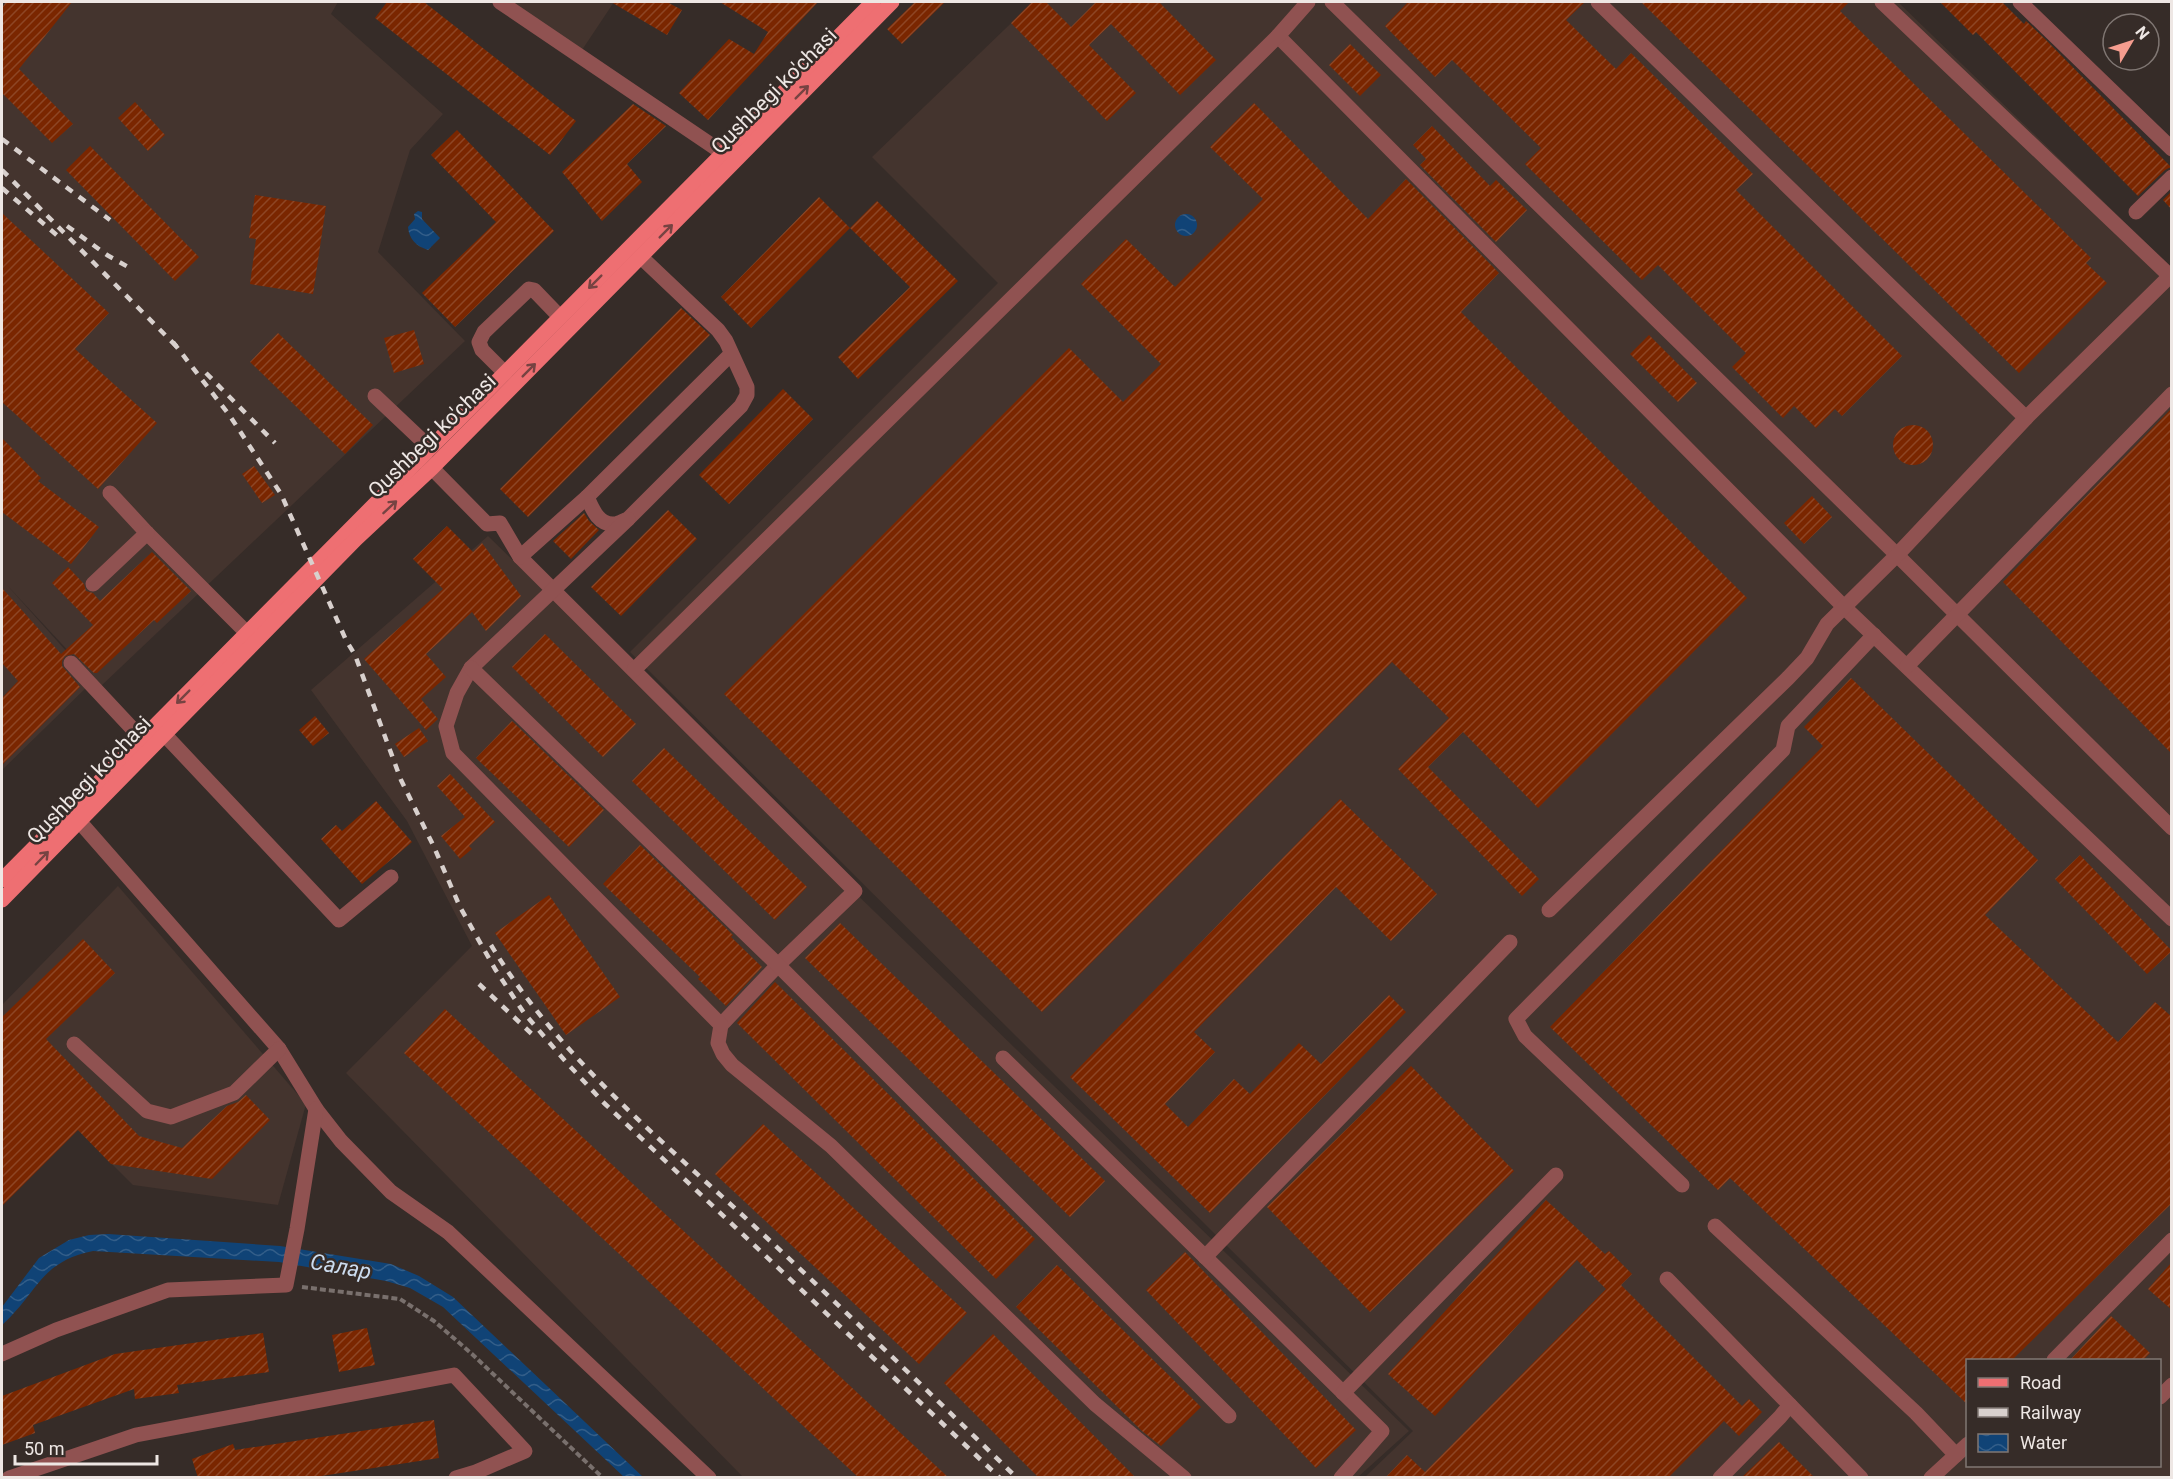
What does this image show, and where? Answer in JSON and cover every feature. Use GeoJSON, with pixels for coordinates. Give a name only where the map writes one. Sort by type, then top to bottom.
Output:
{"type":"FeatureCollection","features":[{"type":"Feature","properties":{"kind":"main road","name":"Qushbegi ko'chasi"},"geometry":{"type":"LineString","coordinates":[[2,900],[7,876],[75,816],[160,729],[432,468],[641,256],[843,41],[873,2]]}},
{"type":"Feature","properties":{"kind":"main road","name":"Qushbegi ko'chasi"},"geometry":{"type":"LineString","coordinates":[[160,729],[247,633],[723,153],[843,41],[892,2]]}},
{"type":"Feature","properties":{"kind":"lane"},"geometry":{"type":"LineString","coordinates":[[500,2],[723,153]]}},
{"type":"Feature","properties":{"kind":"lane"},"geometry":{"type":"LineString","coordinates":[[634,670],[1278,36],[1308,2]]}},
{"type":"Feature","properties":{"kind":"lane"},"geometry":{"type":"LineString","coordinates":[[1332,2],[1897,555],[2172,828]]}},
{"type":"Feature","properties":{"kind":"lane"},"geometry":{"type":"LineString","coordinates":[[1598,2],[2026,418]]}},
{"type":"Feature","properties":{"kind":"lane"},"geometry":{"type":"LineString","coordinates":[[1549,910],[1788,678],[1807,658],[1827,624],[1897,555],[2026,418],[2170,276],[1882,2]]}},
{"type":"Feature","properties":{"kind":"lane"},"geometry":{"type":"LineString","coordinates":[[2020,2],[2172,149]]}},
{"type":"Feature","properties":{"kind":"lane"},"geometry":{"type":"LineString","coordinates":[[1278,36],[1844,607],[2172,919]]}},
{"type":"Feature","properties":{"kind":"lane"},"geometry":{"type":"LineString","coordinates":[[2136,212],[2172,177]]}},
{"type":"Feature","properties":{"kind":"lane"},"geometry":{"type":"LineString","coordinates":[[641,256],[718,330],[726,341],[747,387],[747,395],[741,406],[628,519],[471,668],[457,693],[446,726],[453,753],[720,1025]]}},
{"type":"Feature","properties":{"kind":"lane"},"geometry":{"type":"LineString","coordinates":[[505,373],[482,350],[479,342],[484,332],[529,289],[534,290],[560,317]]}},
{"type":"Feature","properties":{"kind":"lane"},"geometry":{"type":"LineString","coordinates":[[520,557],[587,497],[731,354]]}},
{"type":"Feature","properties":{"kind":"lane"},"geometry":{"type":"LineString","coordinates":[[1906,666],[2172,394]]}},
{"type":"Feature","properties":{"kind":"lane"},"geometry":{"type":"LineString","coordinates":[[375,396],[426,453],[432,468],[487,524],[500,523],[520,557],[855,891],[720,1025],[718,1043],[723,1054],[732,1065],[831,1146],[1095,1404],[1184,1478]]}},
{"type":"Feature","properties":{"kind":"lane"},"geometry":{"type":"LineString","coordinates":[[110,493],[247,633]]}},
{"type":"Feature","properties":{"kind":"lane"},"geometry":{"type":"LineString","coordinates":[[587,497],[595,515],[605,522],[614,524],[628,519]]}},
{"type":"Feature","properties":{"kind":"lane"},"geometry":{"type":"LineString","coordinates":[[93,584],[147,533]]}},
{"type":"Feature","properties":{"kind":"lane"},"geometry":{"type":"LineString","coordinates":[[1682,1185],[1525,1036],[1516,1019],[1783,750],[1788,726],[1874,635]]}},
{"type":"Feature","properties":{"kind":"lane"},"geometry":{"type":"LineString","coordinates":[[71,663],[146,743]]}},
{"type":"Feature","properties":{"kind":"lane"},"geometry":{"type":"LineString","coordinates":[[471,668],[778,965],[1229,1416]]}},
{"type":"Feature","properties":{"kind":"lane"},"geometry":{"type":"LineString","coordinates":[[160,729],[339,920],[391,877]]}},
{"type":"Feature","properties":{"kind":"lane"},"geometry":{"type":"LineString","coordinates":[[75,816],[279,1049],[316,1109],[340,1141],[391,1192],[448,1232],[710,1478]]}},
{"type":"Feature","properties":{"kind":"lane"},"geometry":{"type":"LineString","coordinates":[[1205,1257],[1510,942]]}},
{"type":"Feature","properties":{"kind":"lane"},"geometry":{"type":"LineString","coordinates":[[74,1044],[147,1111],[171,1117],[234,1094],[279,1049]]}},
{"type":"Feature","properties":{"kind":"lane"},"geometry":{"type":"LineString","coordinates":[[1003,1058],[1382,1431],[1341,1478]]}},
{"type":"Feature","properties":{"kind":"lane"},"geometry":{"type":"LineString","coordinates":[[2,1354],[56,1330],[168,1290],[286,1285],[316,1109]]}},
{"type":"Feature","properties":{"kind":"lane"},"geometry":{"type":"LineString","coordinates":[[1343,1393],[1556,1175]]}},
{"type":"Feature","properties":{"kind":"lane"},"geometry":{"type":"LineString","coordinates":[[1715,1226],[1916,1413],[1956,1455]]}},
{"type":"Feature","properties":{"kind":"lane"},"geometry":{"type":"LineString","coordinates":[[2055,1359],[2172,1240]]}},
{"type":"Feature","properties":{"kind":"lane"},"geometry":{"type":"LineString","coordinates":[[1667,1279],[1861,1478]]}},
{"type":"Feature","properties":{"kind":"lane"},"geometry":{"type":"LineString","coordinates":[[9,1478],[136,1435],[454,1376],[525,1451],[456,1478]]}},
{"type":"Feature","properties":{"kind":"lane"},"geometry":{"type":"LineString","coordinates":[[2161,1396],[2172,1385]]}},
{"type":"Feature","properties":{"kind":"lane"},"geometry":{"type":"LineString","coordinates":[[1720,1478],[1790,1405]]}},
{"type":"Feature","properties":{"kind":"lane"},"geometry":{"type":"LineString","coordinates":[[1931,1478],[1966,1446]]}},
{"type":"Feature","properties":{"kind":"shaded area"},"geometry":{"type":"Polygon","coordinates":[[[2,2],[338,2],[331,14],[443,114],[410,150],[378,252],[465,341],[101,686],[6,584],[93,681],[2,770],[2,2]]]}},
{"type":"Feature","properties":{"kind":"shaded area"},"geometry":{"type":"Polygon","coordinates":[[[505,2],[614,2],[582,50],[505,2]]]}},
{"type":"Feature","properties":{"kind":"shaded area"},"geometry":{"type":"Polygon","coordinates":[[[1033,2],[1898,2],[2171,267],[2171,1477],[1365,1477],[1413,1431],[630,652],[998,283],[872,157],[1033,2]]]}},
{"type":"Feature","properties":{"kind":"shaded area"},"geometry":{"type":"Polygon","coordinates":[[[488,536],[1409,1431],[1358,1477],[743,1477],[346,1073],[472,946],[407,821],[311,690],[488,536]]]}},
{"type":"Feature","properties":{"kind":"shaded area"},"geometry":{"type":"Polygon","coordinates":[[[118,886],[306,1104],[278,1205],[133,1185],[2,1054],[2,1005],[118,886]]]}},
{"type":"Feature","properties":{"kind":"water"},"geometry":{"type":"Polygon","coordinates":[[[418,211],[422,212],[422,219],[440,238],[428,250],[414,241],[410,235],[408,227],[415,219],[414,214],[418,211]]]}},
{"type":"Feature","properties":{"kind":"water"},"geometry":{"type":"Polygon","coordinates":[[[1186,214],[1194,217],[1197,225],[1194,233],[1186,236],[1178,233],[1175,225],[1178,217],[1186,214]]]}},
{"type":"Feature","properties":{"kind":"water","name":"Салар"},"geometry":{"type":"Polygon","coordinates":[[[108,1234],[280,1246],[391,1264],[419,1276],[453,1297],[643,1477],[624,1477],[443,1307],[410,1288],[386,1281],[279,1262],[93,1251],[75,1256],[50,1271],[2,1325],[2,1307],[39,1258],[69,1240],[89,1235],[108,1234]]]}},
{"type":"Feature","properties":{"kind":"building"},"geometry":{"type":"Polygon","coordinates":[[[6,2],[72,2],[19,69],[73,124],[52,143],[2,93],[2,8],[6,2]]]}},
{"type":"Feature","properties":{"kind":"building"},"geometry":{"type":"Polygon","coordinates":[[[387,2],[424,2],[576,121],[550,155],[375,18],[387,2]]]}},
{"type":"Feature","properties":{"kind":"building"},"geometry":{"type":"Polygon","coordinates":[[[611,2],[667,2],[682,10],[667,35],[611,2]]]}},
{"type":"Feature","properties":{"kind":"building"},"geometry":{"type":"Polygon","coordinates":[[[720,2],[818,2],[708,120],[679,93],[729,39],[754,54],[768,32],[720,2]]]}},
{"type":"Feature","properties":{"kind":"building"},"geometry":{"type":"Polygon","coordinates":[[[915,2],[945,2],[902,44],[887,29],[915,2]]]}},
{"type":"Feature","properties":{"kind":"building"},"geometry":{"type":"Polygon","coordinates":[[[1032,2],[1046,2],[1071,27],[1096,2],[1159,2],[1216,60],[1180,95],[1111,24],[1089,45],[1136,93],[1107,121],[1011,23],[1032,2]]]}},
{"type":"Feature","properties":{"kind":"building"},"geometry":{"type":"Polygon","coordinates":[[[1408,2],[1585,2],[1566,20],[1616,69],[1631,53],[1753,174],[1736,190],[1902,356],[1842,416],[1835,409],[1816,428],[1794,406],[1783,418],[1732,367],[1746,353],[1658,265],[1642,280],[1525,164],[1541,148],[1452,60],[1435,77],[1385,26],[1408,2]]]}},
{"type":"Feature","properties":{"kind":"building"},"geometry":{"type":"Polygon","coordinates":[[[1641,2],[1849,2],[1840,11],[2091,258],[2086,263],[2107,283],[2019,373],[1641,2]]]}},
{"type":"Feature","properties":{"kind":"building"},"geometry":{"type":"Polygon","coordinates":[[[1940,2],[2002,2],[2024,24],[2026,21],[2045,39],[2171,167],[2138,196],[1976,32],[1973,35],[1940,2]]]}},
{"type":"Feature","properties":{"kind":"building"},"geometry":{"type":"Polygon","coordinates":[[[1350,44],[1381,75],[1360,96],[1329,65],[1350,44]]]}},
{"type":"Feature","properties":{"kind":"building"},"geometry":{"type":"Polygon","coordinates":[[[135,102],[165,135],[148,151],[118,118],[135,102]]]}},
{"type":"Feature","properties":{"kind":"building"},"geometry":{"type":"Polygon","coordinates":[[[1254,103],[1368,219],[1406,179],[1499,273],[1461,312],[1747,598],[1538,808],[1463,732],[1428,767],[1539,879],[1522,896],[1398,769],[1449,718],[1392,662],[1042,1012],[724,694],[1069,348],[1123,402],[1161,364],[1081,284],[1126,239],[1175,287],[1263,199],[1210,147],[1254,103]]]}},
{"type":"Feature","properties":{"kind":"building"},"geometry":{"type":"Polygon","coordinates":[[[633,104],[666,126],[627,164],[642,182],[602,221],[562,172],[633,104]]]}},
{"type":"Feature","properties":{"kind":"building"},"geometry":{"type":"Polygon","coordinates":[[[1432,126],[1490,186],[1496,180],[1527,210],[1496,242],[1420,165],[1426,159],[1413,145],[1432,126]]]}},
{"type":"Feature","properties":{"kind":"building"},"geometry":{"type":"Polygon","coordinates":[[[457,130],[554,231],[455,327],[422,293],[496,222],[431,155],[457,130]]]}},
{"type":"Feature","properties":{"kind":"building"},"geometry":{"type":"Polygon","coordinates":[[[90,146],[199,257],[175,281],[66,170],[90,146]]]}},
{"type":"Feature","properties":{"kind":"building"},"geometry":{"type":"Polygon","coordinates":[[[2172,191],[2172,210],[2163,200],[2172,191]]]}},
{"type":"Feature","properties":{"kind":"building"},"geometry":{"type":"Polygon","coordinates":[[[255,195],[326,206],[313,294],[250,284],[256,239],[249,238],[255,195]]]}},
{"type":"Feature","properties":{"kind":"building"},"geometry":{"type":"Polygon","coordinates":[[[819,197],[850,228],[751,328],[721,297],[819,197]]]}},
{"type":"Feature","properties":{"kind":"building"},"geometry":{"type":"Polygon","coordinates":[[[877,201],[958,281],[858,379],[838,357],[910,287],[850,228],[877,201]]]}},
{"type":"Feature","properties":{"kind":"building"},"geometry":{"type":"Polygon","coordinates":[[[2,213],[109,313],[75,349],[157,423],[98,489],[2,402],[2,213]]]}},
{"type":"Feature","properties":{"kind":"building"},"geometry":{"type":"Polygon","coordinates":[[[681,308],[710,335],[528,517],[500,489],[681,308]]]}},
{"type":"Feature","properties":{"kind":"building"},"geometry":{"type":"Polygon","coordinates":[[[414,330],[424,364],[394,373],[384,338],[414,330]]]}},
{"type":"Feature","properties":{"kind":"building"},"geometry":{"type":"Polygon","coordinates":[[[278,333],[373,425],[345,454],[250,362],[278,333]]]}},
{"type":"Feature","properties":{"kind":"building"},"geometry":{"type":"Polygon","coordinates":[[[1649,335],[1697,383],[1678,402],[1630,354],[1649,335]]]}},
{"type":"Feature","properties":{"kind":"building"},"geometry":{"type":"Polygon","coordinates":[[[783,389],[813,419],[729,504],[699,475],[783,389]]]}},
{"type":"Feature","properties":{"kind":"building"},"geometry":{"type":"Polygon","coordinates":[[[2172,408],[2172,754],[2003,582],[2172,408]]]}},
{"type":"Feature","properties":{"kind":"building"},"geometry":{"type":"Polygon","coordinates":[[[1913,425],[1927,431],[1933,445],[1927,459],[1913,465],[1899,459],[1893,445],[1899,431],[1913,425]]]}},
{"type":"Feature","properties":{"kind":"building"},"geometry":{"type":"Polygon","coordinates":[[[2,438],[41,478],[38,481],[99,527],[71,564],[2,512],[2,438]]]}},
{"type":"Feature","properties":{"kind":"building"},"geometry":{"type":"Polygon","coordinates":[[[254,466],[275,495],[262,503],[242,474],[254,466]]]}},
{"type":"Feature","properties":{"kind":"building"},"geometry":{"type":"Polygon","coordinates":[[[1812,496],[1832,517],[1804,544],[1784,523],[1812,496]]]}},
{"type":"Feature","properties":{"kind":"building"},"geometry":{"type":"Polygon","coordinates":[[[668,510],[697,539],[621,616],[591,587],[668,510]]]}},
{"type":"Feature","properties":{"kind":"building"},"geometry":{"type":"Polygon","coordinates":[[[584,513],[599,530],[571,559],[553,541],[584,513]]]}},
{"type":"Feature","properties":{"kind":"building"},"geometry":{"type":"Polygon","coordinates":[[[447,526],[473,552],[482,543],[521,596],[486,631],[472,612],[426,654],[446,677],[421,699],[438,719],[426,730],[364,659],[443,589],[413,559],[447,526]]]}},
{"type":"Feature","properties":{"kind":"building"},"geometry":{"type":"Polygon","coordinates":[[[152,552],[191,591],[157,623],[154,620],[97,673],[94,673],[74,654],[65,656],[62,666],[80,687],[2,765],[2,698],[18,681],[2,663],[2,588],[61,654],[93,625],[52,583],[68,567],[84,584],[86,591],[93,593],[100,601],[152,552]]]}},
{"type":"Feature","properties":{"kind":"building"},"geometry":{"type":"Polygon","coordinates":[[[545,634],[636,724],[603,757],[512,667],[545,634]]]}},
{"type":"Feature","properties":{"kind":"building"},"geometry":{"type":"Polygon","coordinates":[[[1851,678],[2038,860],[1985,915],[2118,1042],[2155,1002],[2172,1017],[2172,1203],[2013,1359],[1966,1359],[1966,1403],[1730,1178],[1718,1190],[1550,1027],[1823,746],[1804,727],[1851,678]]]}},
{"type":"Feature","properties":{"kind":"building"},"geometry":{"type":"Polygon","coordinates":[[[315,716],[329,733],[313,746],[299,730],[315,716]]]}},
{"type":"Feature","properties":{"kind":"building"},"geometry":{"type":"Polygon","coordinates":[[[512,721],[604,810],[569,847],[476,758],[512,721]]]}},
{"type":"Feature","properties":{"kind":"building"},"geometry":{"type":"Polygon","coordinates":[[[419,728],[428,741],[404,757],[395,744],[419,728]]]}},
{"type":"Feature","properties":{"kind":"building"},"geometry":{"type":"Polygon","coordinates":[[[664,748],[807,887],[775,920],[632,781],[664,748]]]}},
{"type":"Feature","properties":{"kind":"building"},"geometry":{"type":"Polygon","coordinates":[[[450,774],[495,822],[469,846],[472,849],[460,859],[441,836],[465,817],[437,786],[450,774]]]}},
{"type":"Feature","properties":{"kind":"building"},"geometry":{"type":"Polygon","coordinates":[[[1340,799],[1437,894],[1391,941],[1336,887],[1194,1032],[1215,1052],[1165,1104],[1188,1127],[1234,1079],[1250,1094],[1299,1043],[1321,1064],[1389,995],[1406,1012],[1210,1213],[1070,1077],[1340,799]]]}},
{"type":"Feature","properties":{"kind":"building"},"geometry":{"type":"Polygon","coordinates":[[[376,801],[412,842],[362,884],[321,839],[336,825],[342,831],[376,801]]]}},
{"type":"Feature","properties":{"kind":"building"},"geometry":{"type":"Polygon","coordinates":[[[640,845],[733,935],[731,937],[762,967],[726,1006],[698,979],[700,977],[603,884],[640,845]]]}},
{"type":"Feature","properties":{"kind":"building"},"geometry":{"type":"Polygon","coordinates":[[[2080,855],[2172,951],[2147,974],[2055,879],[2080,855]]]}},
{"type":"Feature","properties":{"kind":"building"},"geometry":{"type":"Polygon","coordinates":[[[549,895],[620,997],[566,1035],[495,933],[549,895]]]}},
{"type":"Feature","properties":{"kind":"building"},"geometry":{"type":"Polygon","coordinates":[[[840,923],[1105,1181],[1070,1217],[805,958],[840,923]]]}},
{"type":"Feature","properties":{"kind":"building"},"geometry":{"type":"Polygon","coordinates":[[[83,939],[115,973],[46,1039],[139,1136],[182,1148],[227,1106],[238,1102],[246,1095],[270,1120],[212,1179],[111,1164],[78,1130],[2,1206],[2,1017],[83,939]]]}},
{"type":"Feature","properties":{"kind":"building"},"geometry":{"type":"Polygon","coordinates":[[[775,982],[1035,1239],[996,1279],[737,1023],[775,982]]]}},
{"type":"Feature","properties":{"kind":"building"},"geometry":{"type":"Polygon","coordinates":[[[445,1009],[949,1478],[859,1478],[404,1053],[445,1009]]]}},
{"type":"Feature","properties":{"kind":"building"},"geometry":{"type":"Polygon","coordinates":[[[1411,1066],[1514,1171],[1370,1312],[1267,1207],[1411,1066]]]}},
{"type":"Feature","properties":{"kind":"building"},"geometry":{"type":"Polygon","coordinates":[[[763,1124],[967,1313],[919,1364],[715,1174],[763,1124]]]}},
{"type":"Feature","properties":{"kind":"building"},"geometry":{"type":"Polygon","coordinates":[[[1546,1200],[1605,1254],[1609,1251],[1632,1274],[1621,1285],[1742,1406],[1749,1399],[1762,1412],[1739,1436],[1724,1421],[1668,1478],[1385,1478],[1407,1455],[1425,1472],[1606,1289],[1577,1260],[1435,1416],[1388,1374],[1546,1200]]]}},
{"type":"Feature","properties":{"kind":"building"},"geometry":{"type":"Polygon","coordinates":[[[1185,1252],[1356,1430],[1316,1468],[1146,1290],[1185,1252]]]}},
{"type":"Feature","properties":{"kind":"building"},"geometry":{"type":"Polygon","coordinates":[[[2172,1262],[2172,1310],[2148,1289],[2172,1262]]]}},
{"type":"Feature","properties":{"kind":"building"},"geometry":{"type":"Polygon","coordinates":[[[1057,1265],[1201,1407],[1161,1446],[1142,1431],[1016,1307],[1057,1265]]]}},
{"type":"Feature","properties":{"kind":"building"},"geometry":{"type":"Polygon","coordinates":[[[2111,1316],[2150,1353],[2144,1359],[2071,1359],[2111,1316]]]}},
{"type":"Feature","properties":{"kind":"building"},"geometry":{"type":"Polygon","coordinates":[[[367,1328],[375,1365],[339,1372],[332,1335],[367,1328]]]}},
{"type":"Feature","properties":{"kind":"building"},"geometry":{"type":"Polygon","coordinates":[[[263,1333],[269,1372],[177,1385],[179,1393],[135,1399],[134,1389],[33,1425],[35,1433],[2,1445],[2,1396],[115,1354],[263,1333]]]}},
{"type":"Feature","properties":{"kind":"building"},"geometry":{"type":"Polygon","coordinates":[[[993,1334],[1136,1478],[1039,1478],[944,1383],[993,1334]]]}},
{"type":"Feature","properties":{"kind":"building"},"geometry":{"type":"Polygon","coordinates":[[[434,1420],[439,1458],[308,1478],[198,1478],[192,1459],[233,1444],[235,1450],[434,1420]]]}},
{"type":"Feature","properties":{"kind":"building"},"geometry":{"type":"Polygon","coordinates":[[[1779,1442],[1815,1478],[1741,1478],[1779,1442]]]}},
{"type":"Feature","properties":{"kind":"railway"},"geometry":{"type":"LineString","coordinates":[[2,139],[110,220]]}},
{"type":"Feature","properties":{"kind":"railway"},"geometry":{"type":"LineString","coordinates":[[2,170],[177,347]]}},
{"type":"Feature","properties":{"kind":"railway"},"geometry":{"type":"LineString","coordinates":[[2,188],[59,237]]}},
{"type":"Feature","properties":{"kind":"railway"},"geometry":{"type":"LineString","coordinates":[[67,226],[107,255],[130,268]]}},
{"type":"Feature","properties":{"kind":"railway"},"geometry":{"type":"LineString","coordinates":[[173,342],[230,416],[281,494],[346,640],[355,655],[401,780],[460,907],[495,969],[524,1013],[604,1103],[1000,1478]]}},
{"type":"Feature","properties":{"kind":"railway"},"geometry":{"type":"LineString","coordinates":[[206,373],[275,443]]}},
{"type":"Feature","properties":{"kind":"railway"},"geometry":{"type":"LineString","coordinates":[[491,945],[517,985],[546,1023],[611,1093],[818,1286],[1017,1478]]}},
{"type":"Feature","properties":{"kind":"railway"},"geometry":{"type":"LineString","coordinates":[[479,984],[535,1037]]}}]}
